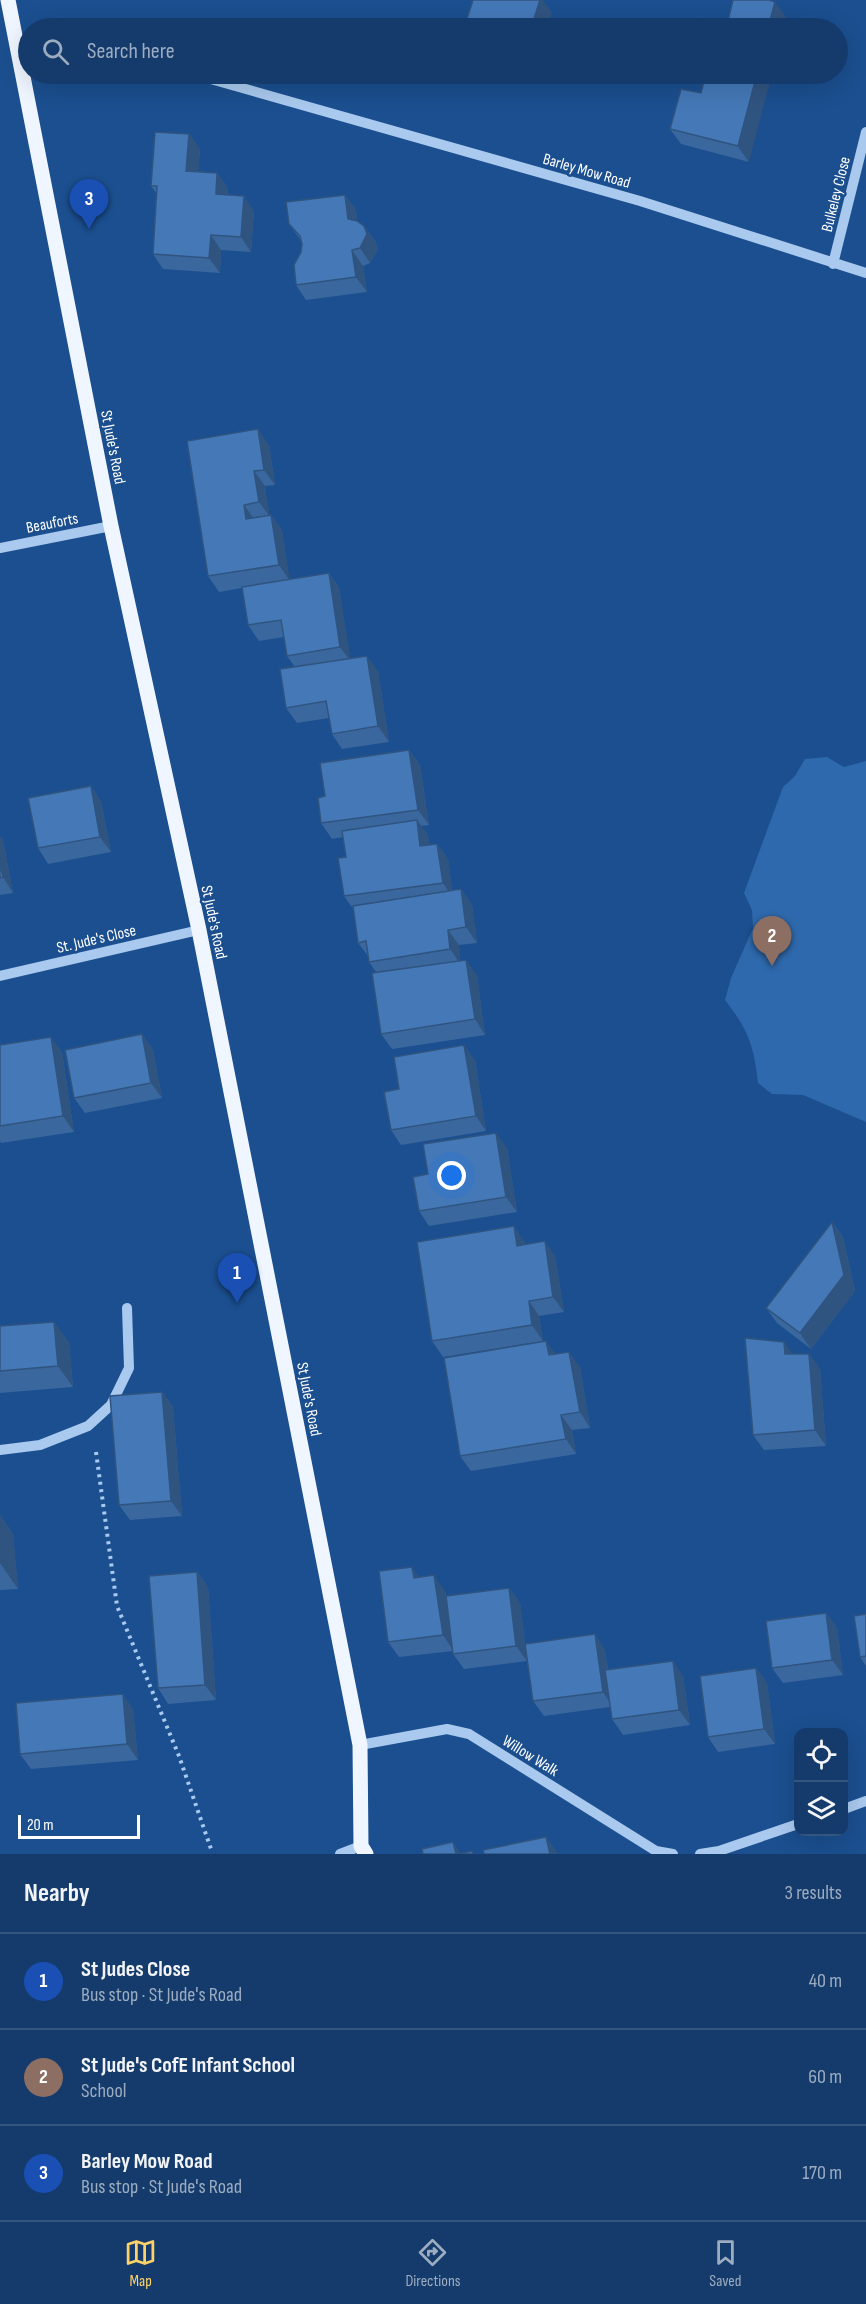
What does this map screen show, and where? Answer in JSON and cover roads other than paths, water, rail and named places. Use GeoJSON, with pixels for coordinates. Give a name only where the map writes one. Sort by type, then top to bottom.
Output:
{"type":"FeatureCollection","features":[{"type":"Feature","properties":{"kind":"main road","name":"St Jude's Road"},"geometry":{"type":"LineString","coordinates":[[8,0],[18,29]]}},
{"type":"Feature","properties":{"kind":"main road","name":"St Jude's Road"},"geometry":{"type":"LineString","coordinates":[[30,84],[111,526],[199,930],[360,1745],[364,1850]]}},
{"type":"Feature","properties":{"kind":"street","name":"Barley Mow Road"},"geometry":{"type":"LineString","coordinates":[[228,84],[640,201],[866,273]]}},
{"type":"Feature","properties":{"kind":"street","name":"Bulkeley Close"},"geometry":{"type":"LineString","coordinates":[[833,264],[866,132]]}},
{"type":"Feature","properties":{"kind":"street","name":"Beauforts"},"geometry":{"type":"LineString","coordinates":[[0,548],[111,526]]}},
{"type":"Feature","properties":{"kind":"street","name":"St. Jude's Close"},"geometry":{"type":"LineString","coordinates":[[0,976],[199,930]]}},
{"type":"Feature","properties":{"kind":"street"},"geometry":{"type":"LineString","coordinates":[[0,1450],[40,1445],[88,1426],[111,1405],[129,1368],[127,1308]]}},
{"type":"Feature","properties":{"kind":"street","name":"Willow Walk"},"geometry":{"type":"LineString","coordinates":[[360,1745],[447,1729],[470,1734],[656,1851],[673,1854]]}},
{"type":"Feature","properties":{"kind":"street"},"geometry":{"type":"LineString","coordinates":[[848,1807],[866,1801]]}},
{"type":"Feature","properties":{"kind":"street"},"geometry":{"type":"LineString","coordinates":[[700,1854],[719,1851],[794,1825]]}},
{"type":"Feature","properties":{"kind":"street"},"geometry":{"type":"LineString","coordinates":[[340,1854],[364,1850]]}},
{"type":"Feature","properties":{"kind":"place","name":"Barley Mow Road"},"geometry":{"type":"Point","coordinates":[89,229]}},
{"type":"Feature","properties":{"kind":"place","name":"St Jude's CofE Infant School"},"geometry":{"type":"Point","coordinates":[772,966]}},
{"type":"Feature","properties":{"kind":"place","name":"St Judes Close"},"geometry":{"type":"Point","coordinates":[237,1303]}}]}
